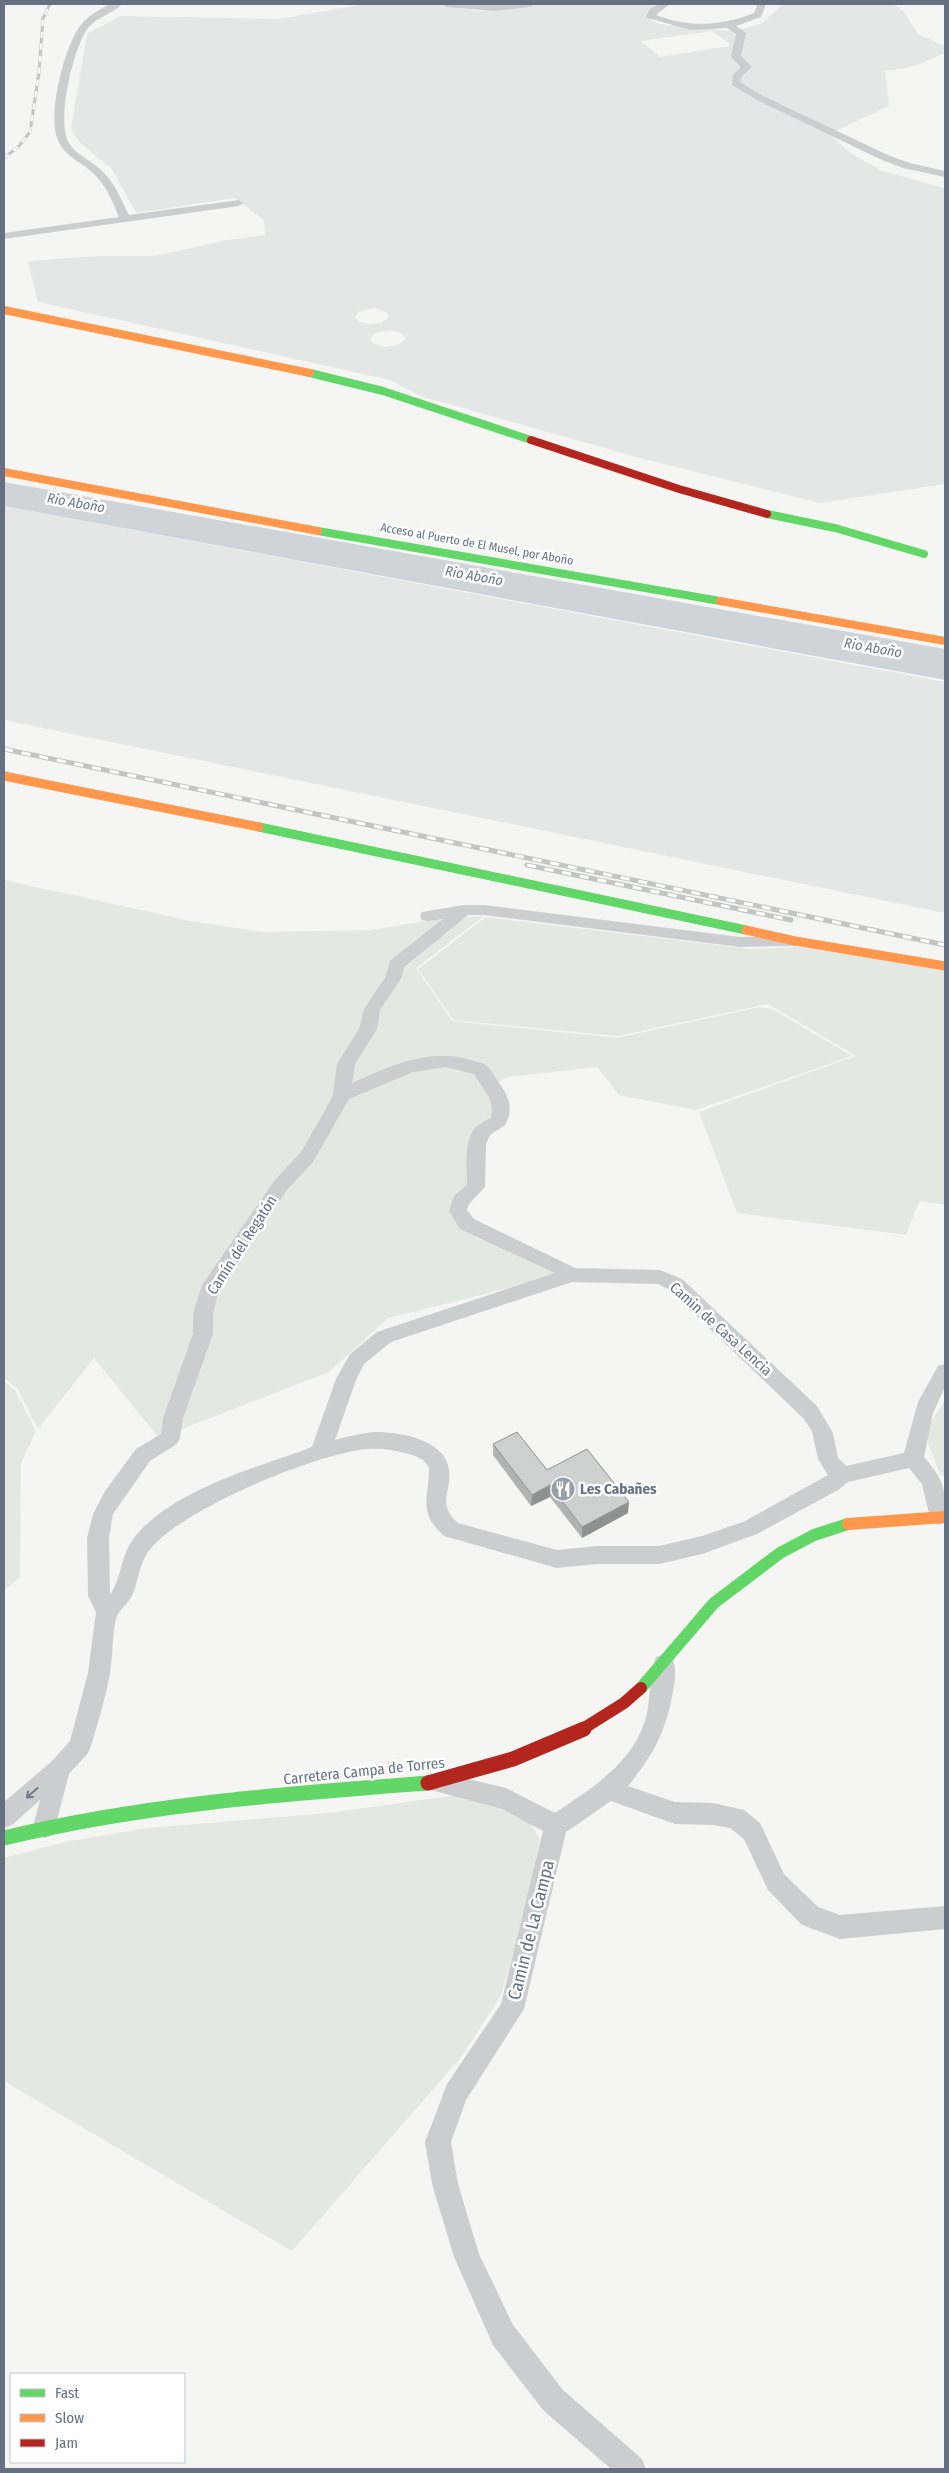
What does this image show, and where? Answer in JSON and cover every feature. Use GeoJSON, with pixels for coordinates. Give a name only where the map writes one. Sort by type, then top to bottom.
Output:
{"type":"FeatureCollection","features":[{"type":"Feature","properties":{"kind":"street"},"geometry":{"type":"LineString","coordinates":[[117,4],[104,10],[83,27],[75,41],[60,122],[62,140],[73,153],[99,172],[126,220]]}},
{"type":"Feature","properties":{"kind":"street"},"geometry":{"type":"LineString","coordinates":[[447,4],[494,8],[530,4]]}},
{"type":"Feature","properties":{"kind":"street"},"geometry":{"type":"LineString","coordinates":[[665,4],[653,11],[651,16],[665,22],[682,25],[721,28],[758,15],[762,4]]}},
{"type":"Feature","properties":{"kind":"street"},"geometry":{"type":"LineString","coordinates":[[730,26],[741,33],[736,57],[747,67],[738,75],[735,83],[760,98],[886,158],[907,166],[945,174]]}},
{"type":"Feature","properties":{"kind":"street"},"geometry":{"type":"LineString","coordinates":[[4,236],[240,203]]}},
{"type":"Feature","properties":{"kind":"street"},"geometry":{"type":"LineString","coordinates":[[4,310],[255,360],[342,380],[383,391],[679,489],[776,516],[835,528],[924,554]]}},
{"type":"Feature","properties":{"kind":"street","name":"Acceso al Puerto de El Musel, por Aboño"},"geometry":{"type":"LineString","coordinates":[[4,472],[179,506],[945,641]]}},
{"type":"Feature","properties":{"kind":"street"},"geometry":{"type":"LineString","coordinates":[[4,776],[374,850],[795,941],[945,966]]}},
{"type":"Feature","properties":{"kind":"street"},"geometry":{"type":"LineString","coordinates":[[428,916],[464,910],[557,918],[740,942],[768,943],[795,941]]}},
{"type":"Feature","properties":{"kind":"street","name":"Camín del Regatón"},"geometry":{"type":"LineString","coordinates":[[107,1612],[99,1596],[98,1538],[103,1514],[143,1455],[170,1438],[173,1418],[204,1334],[203,1314],[209,1290],[282,1185],[307,1156],[342,1095],[346,1064],[368,1029],[372,1009],[394,977],[396,965],[464,910]]}},
{"type":"Feature","properties":{"kind":"street","name":"Camin de Casa Lencia"},"geometry":{"type":"LineString","coordinates":[[342,1095],[385,1074],[414,1065],[438,1061],[470,1064],[481,1070],[485,1080],[493,1086],[502,1102],[502,1111],[499,1121],[482,1131],[477,1144],[475,1160],[478,1179],[476,1187],[461,1202],[458,1212],[467,1224],[556,1265],[572,1275],[660,1277],[675,1284],[810,1412],[824,1434],[829,1465],[842,1475]]}},
{"type":"Feature","properties":{"kind":"street"},"geometry":{"type":"LineString","coordinates":[[320,1452],[346,1379],[357,1359],[384,1337],[572,1275]]}},
{"type":"Feature","properties":{"kind":"street"},"geometry":{"type":"LineString","coordinates":[[942,1517],[932,1481],[913,1459],[916,1436],[933,1388],[945,1372]]}},
{"type":"Feature","properties":{"kind":"street"},"geometry":{"type":"LineString","coordinates":[[4,1818],[59,1769],[80,1746],[99,1673],[107,1612],[121,1596],[129,1564],[146,1539],[169,1520],[206,1497],[320,1452],[370,1439],[391,1440],[424,1451],[436,1460],[438,1471],[436,1512],[440,1522],[451,1530],[557,1559],[597,1555],[659,1556],[702,1546],[750,1528],[831,1484],[842,1475],[913,1459]]}},
{"type":"Feature","properties":{"kind":"street","name":"Carretera Campa de Torres"},"geometry":{"type":"LineString","coordinates":[[4,1838],[45,1827],[124,1812],[187,1804],[435,1782],[503,1763],[565,1738],[626,1704],[664,1664],[714,1603],[780,1553],[814,1534],[853,1522],[942,1517]]}},
{"type":"Feature","properties":{"kind":"street"},"geometry":{"type":"LineString","coordinates":[[435,1782],[506,1799],[556,1826],[614,1786],[641,1753],[656,1722],[664,1678],[664,1664]]}},
{"type":"Feature","properties":{"kind":"street"},"geometry":{"type":"LineString","coordinates":[[45,1827],[59,1769]]}},
{"type":"Feature","properties":{"kind":"street"},"geometry":{"type":"LineString","coordinates":[[608,1790],[675,1813],[713,1814],[736,1818],[752,1831],[776,1882],[810,1916],[840,1927],[945,1918]]}},
{"type":"Feature","properties":{"kind":"street","name":"Camin de La Campa"},"geometry":{"type":"LineString","coordinates":[[556,1826],[512,2009],[456,2093],[438,2142],[445,2184],[467,2257],[503,2334],[553,2400],[632,2469]]}},
{"type":"Feature","properties":{"kind":"shaded area"},"geometry":{"type":"Polygon","coordinates":[[[364,4],[433,4],[481,11],[520,8],[539,4],[657,4],[646,14],[653,22],[665,25],[732,31],[761,24],[783,4],[893,4],[904,12],[918,34],[945,46],[943,54],[912,67],[885,71],[889,106],[829,134],[852,154],[882,171],[945,188],[945,484],[820,503],[633,456],[420,396],[390,380],[38,302],[28,261],[98,256],[155,256],[227,240],[265,235],[264,220],[235,198],[136,213],[112,169],[79,142],[71,128],[87,34],[120,16],[279,19],[364,4]],[[712,31],[641,41],[660,57],[729,46],[730,44],[712,31]],[[375,308],[359,311],[355,318],[360,322],[370,324],[381,323],[388,318],[388,313],[375,308]],[[391,330],[374,333],[370,340],[376,345],[386,347],[397,345],[404,341],[405,338],[401,333],[391,330]]]}},
{"type":"Feature","properties":{"kind":"shaded area"},"geometry":{"type":"Polygon","coordinates":[[[4,506],[945,682],[945,913],[4,720],[4,506]]]}},
{"type":"Feature","properties":{"kind":"shaded area"},"geometry":{"type":"Polygon","coordinates":[[[4,880],[191,921],[262,932],[371,930],[436,919],[484,916],[416,968],[452,1021],[617,1038],[760,1007],[774,1010],[852,1056],[696,1110],[619,1095],[597,1067],[508,1077],[486,1089],[495,1115],[470,1142],[473,1187],[452,1205],[553,1270],[553,1277],[388,1318],[329,1372],[159,1438],[94,1358],[38,1429],[17,1388],[4,1378],[4,880]]]}},
{"type":"Feature","properties":{"kind":"shaded area"},"geometry":{"type":"Polygon","coordinates":[[[486,917],[749,949],[799,947],[945,969],[945,1205],[919,1201],[906,1235],[737,1213],[699,1112],[856,1056],[768,1004],[617,1036],[454,1020],[418,969],[486,917]]]}},
{"type":"Feature","properties":{"kind":"shaded area"},"geometry":{"type":"Polygon","coordinates":[[[4,1381],[15,1390],[36,1431],[21,1463],[20,1577],[4,1591],[4,1381]]]}},
{"type":"Feature","properties":{"kind":"shaded area"},"geometry":{"type":"Polygon","coordinates":[[[945,1400],[945,1477],[940,1474],[924,1433],[945,1400]]]}},
{"type":"Feature","properties":{"kind":"shaded area"},"geometry":{"type":"Polygon","coordinates":[[[457,1795],[526,1817],[540,1839],[523,1922],[500,1997],[462,2056],[292,2251],[4,2081],[4,1858],[65,1842],[147,1828],[329,1813],[457,1795]]]}},
{"type":"Feature","properties":{"kind":"water","name":"Rio Aboño"},"geometry":{"type":"Polygon","coordinates":[[[4,482],[945,649],[945,680],[4,506],[4,482]]]}},
{"type":"Feature","properties":{"kind":"building","name":"Les Cabañes"},"geometry":{"type":"Polygon","coordinates":[[[517,1432],[547,1470],[587,1449],[629,1502],[582,1527],[550,1485],[532,1495],[493,1444],[517,1432]]]}},
{"type":"Feature","properties":{"kind":"railway"},"geometry":{"type":"LineString","coordinates":[[4,158],[19,146],[30,132],[39,72],[43,18],[50,4]]}},
{"type":"Feature","properties":{"kind":"railway"},"geometry":{"type":"LineString","coordinates":[[4,749],[945,945]]}},
{"type":"Feature","properties":{"kind":"railway"},"geometry":{"type":"LineString","coordinates":[[527,865],[791,920]]}},
{"type":"Feature","properties":{"kind":"traffic: fast"},"geometry":{"type":"LineString","coordinates":[[310,373],[383,391],[531,440]]}},
{"type":"Feature","properties":{"kind":"traffic: fast"},"geometry":{"type":"LineString","coordinates":[[767,514],[835,528],[924,554]]}},
{"type":"Feature","properties":{"kind":"traffic: fast"},"geometry":{"type":"LineString","coordinates":[[318,531],[720,601]]}},
{"type":"Feature","properties":{"kind":"traffic: fast"},"geometry":{"type":"LineString","coordinates":[[259,827],[746,930]]}},
{"type":"Feature","properties":{"kind":"traffic: fast"},"geometry":{"type":"LineString","coordinates":[[641,1688],[714,1603],[780,1553],[814,1535],[848,1524]]}},
{"type":"Feature","properties":{"kind":"traffic: fast"},"geometry":{"type":"LineString","coordinates":[[4,1838],[108,1815],[214,1801],[428,1783]]}},
{"type":"Feature","properties":{"kind":"traffic: slow"},"geometry":{"type":"LineString","coordinates":[[4,310],[310,373]]}},
{"type":"Feature","properties":{"kind":"traffic: slow"},"geometry":{"type":"LineString","coordinates":[[4,472],[318,531]]}},
{"type":"Feature","properties":{"kind":"traffic: slow"},"geometry":{"type":"LineString","coordinates":[[720,601],[945,641]]}},
{"type":"Feature","properties":{"kind":"traffic: slow"},"geometry":{"type":"LineString","coordinates":[[4,776],[259,827]]}},
{"type":"Feature","properties":{"kind":"traffic: slow"},"geometry":{"type":"LineString","coordinates":[[746,930],[795,941],[945,966]]}},
{"type":"Feature","properties":{"kind":"traffic: slow"},"geometry":{"type":"LineString","coordinates":[[848,1524],[945,1517]]}},
{"type":"Feature","properties":{"kind":"traffic: jam"},"geometry":{"type":"LineString","coordinates":[[531,440],[679,489],[767,514]]}},
{"type":"Feature","properties":{"kind":"traffic: jam"},"geometry":{"type":"LineString","coordinates":[[428,1783],[490,1767],[560,1741],[604,1717],[641,1688]]}},
{"type":"Feature","properties":{"kind":"place","name":"Les Cabañes"},"geometry":{"type":"Point","coordinates":[563,1489]}}]}
